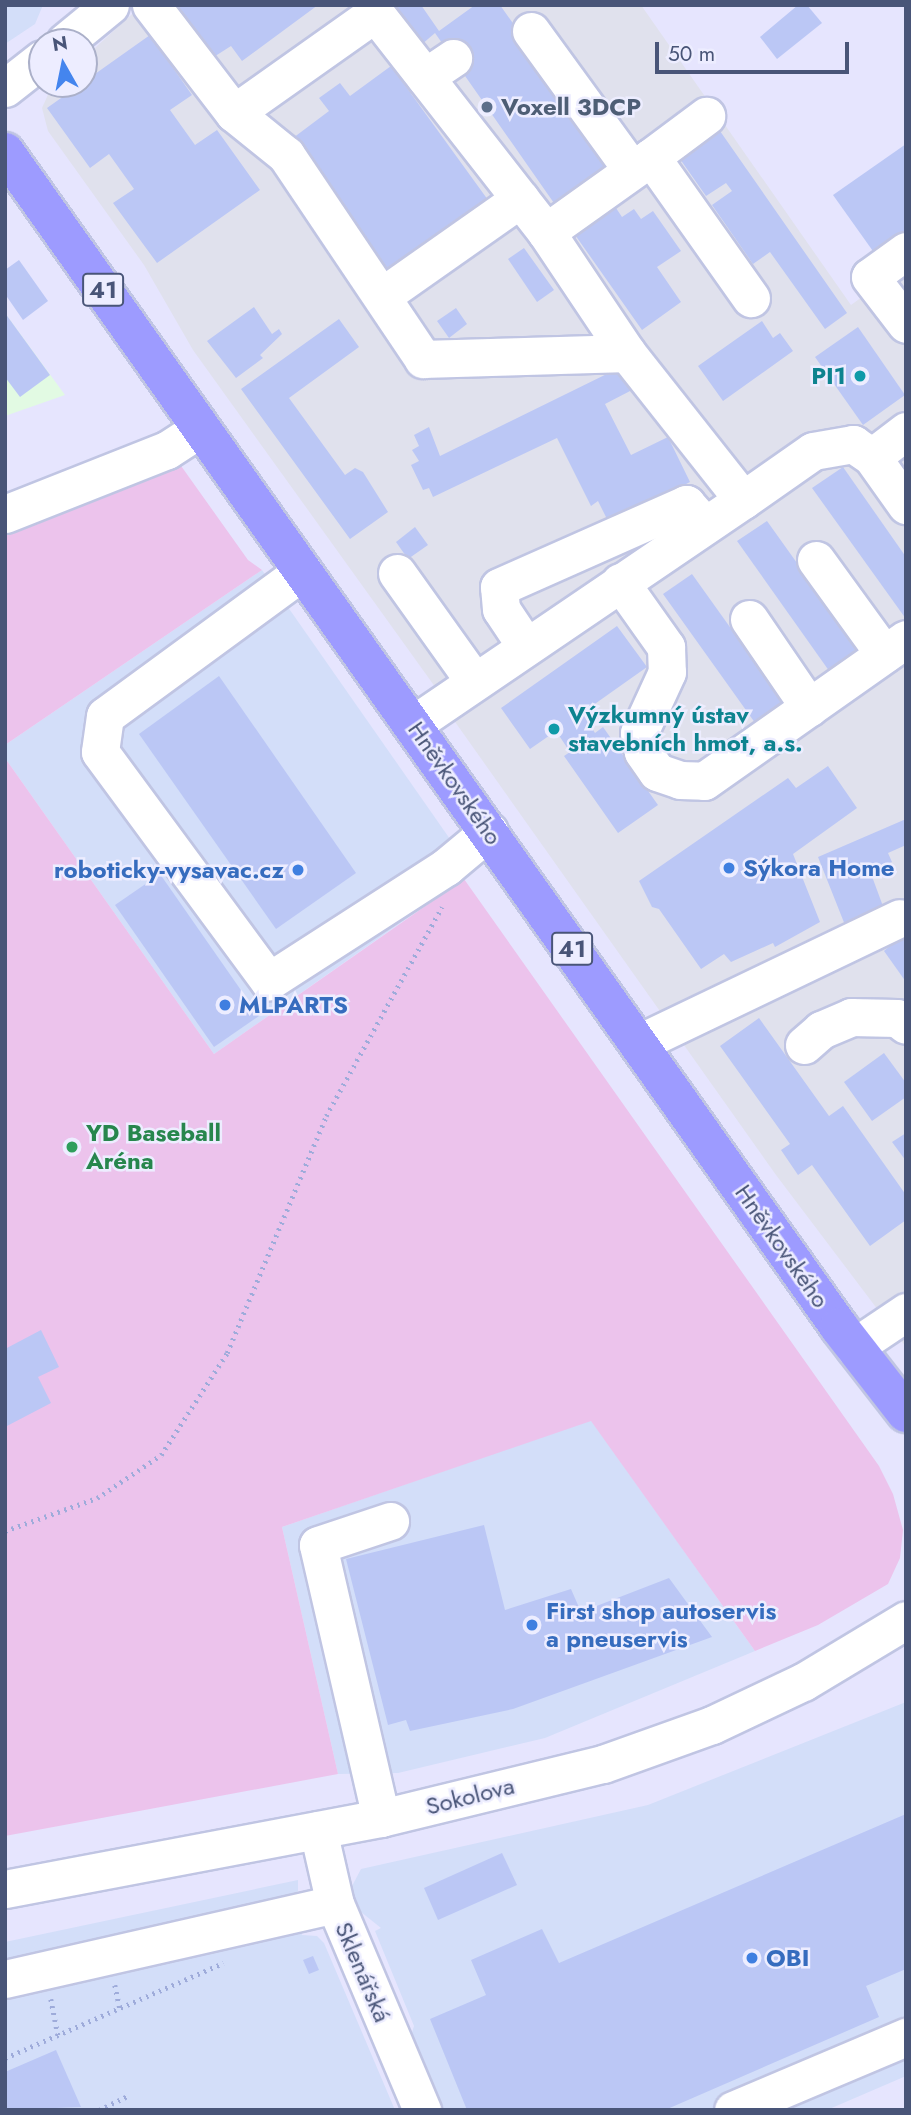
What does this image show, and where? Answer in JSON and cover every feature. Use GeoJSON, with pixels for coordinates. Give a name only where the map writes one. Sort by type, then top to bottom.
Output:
{"type":"FeatureCollection","features":[{"type":"Feature","properties":{"kind":"main road","name":"Hněvkovského"},"geometry":{"type":"LineString","coordinates":[[5,152],[854,1347],[906,1413]]}},
{"type":"Feature","properties":{"kind":"street"},"geometry":{"type":"LineString","coordinates":[[151,5],[234,113],[286,155],[423,359],[627,353]]}},
{"type":"Feature","properties":{"kind":"street"},"geometry":{"type":"LineString","coordinates":[[234,113],[373,9],[439,67],[491,138],[520,199],[546,232],[627,353],[743,499]]}},
{"type":"Feature","properties":{"kind":"street"},"geometry":{"type":"LineString","coordinates":[[531,31],[751,298]]}},
{"type":"Feature","properties":{"kind":"street"},"geometry":{"type":"LineString","coordinates":[[5,88],[28,70]]}},
{"type":"Feature","properties":{"kind":"street"},"geometry":{"type":"LineString","coordinates":[[546,232],[706,116]]}},
{"type":"Feature","properties":{"kind":"street"},"geometry":{"type":"LineString","coordinates":[[382,296],[520,199]]}},
{"type":"Feature","properties":{"kind":"street"},"geometry":{"type":"LineString","coordinates":[[906,251],[870,277],[906,324]]}},
{"type":"Feature","properties":{"kind":"street"},"geometry":{"type":"LineString","coordinates":[[5,513],[167,450],[201,428]]}},
{"type":"Feature","properties":{"kind":"street"},"geometry":{"type":"LineString","coordinates":[[872,457],[906,431]]}},
{"type":"Feature","properties":{"kind":"street"},"geometry":{"type":"LineString","coordinates":[[413,724],[525,645],[813,451],[853,444],[872,457],[906,505]]}},
{"type":"Feature","properties":{"kind":"street"},"geometry":{"type":"LineString","coordinates":[[525,645],[501,609],[499,587],[686,504],[705,525]]}},
{"type":"Feature","properties":{"kind":"street"},"geometry":{"type":"LineString","coordinates":[[620,582],[666,647],[667,672],[639,733],[643,752],[657,772],[680,780],[704,781],[895,647],[816,560]]}},
{"type":"Feature","properties":{"kind":"street"},"geometry":{"type":"LineString","coordinates":[[303,571],[105,716],[100,752],[269,981],[446,867],[489,831]]}},
{"type":"Feature","properties":{"kind":"street"},"geometry":{"type":"LineString","coordinates":[[397,573],[474,681]]}},
{"type":"Feature","properties":{"kind":"street"},"geometry":{"type":"LineString","coordinates":[[748,619],[809,707]]}},
{"type":"Feature","properties":{"kind":"street"},"geometry":{"type":"LineString","coordinates":[[639,1044],[900,918]]}},
{"type":"Feature","properties":{"kind":"street"},"geometry":{"type":"LineString","coordinates":[[804,1045],[821,1030],[850,1017],[897,1018],[906,1025]]}},
{"type":"Feature","properties":{"kind":"street"},"geometry":{"type":"LineString","coordinates":[[854,1347],[906,1312]]}},
{"type":"Feature","properties":{"kind":"street"},"geometry":{"type":"LineString","coordinates":[[381,1818],[318,1545],[390,1521]]}},
{"type":"Feature","properties":{"kind":"street","name":"Sokolova"},"geometry":{"type":"LineString","coordinates":[[5,1889],[381,1818],[603,1764],[712,1725],[803,1682],[903,1626]]}},
{"type":"Feature","properties":{"kind":"street","name":"Sklenářská"},"geometry":{"type":"LineString","coordinates":[[318,1830],[335,1904],[422,2110]]}},
{"type":"Feature","properties":{"kind":"street"},"geometry":{"type":"LineString","coordinates":[[5,1979],[335,1904]]}},
{"type":"Feature","properties":{"kind":"street"},"geometry":{"type":"LineString","coordinates":[[733,2110],[906,2037]]}},
{"type":"Feature","properties":{"kind":"path"},"geometry":{"type":"LineString","coordinates":[[5,1531],[97,1498],[161,1455],[203,1395],[227,1353],[326,1116],[441,915],[446,867]]}},
{"type":"Feature","properties":{"kind":"path"},"geometry":{"type":"LineString","coordinates":[[5,2058],[233,1959]]}},
{"type":"Feature","properties":{"kind":"path"},"geometry":{"type":"LineString","coordinates":[[99,2110],[130,2095]]}},
{"type":"Feature","properties":{"kind":"shaded area"},"geometry":{"type":"Polygon","coordinates":[[[5,5],[43,5],[35,24],[5,44],[5,5]]]}},
{"type":"Feature","properties":{"kind":"shaded area"},"geometry":{"type":"Polygon","coordinates":[[[142,5],[641,5],[851,305],[906,265],[906,1347],[776,1175],[453,719],[456,716],[193,350],[144,265],[48,131],[42,108],[46,98],[98,98],[98,45],[142,5]]]}},
{"type":"Feature","properties":{"kind":"shaded area"},"geometry":{"type":"Polygon","coordinates":[[[5,313],[65,395],[5,416],[5,313]]]}},
{"type":"Feature","properties":{"kind":"shaded area"},"geometry":{"type":"Polygon","coordinates":[[[179,463],[248,560],[262,570],[5,745],[5,531],[179,463]]]}},
{"type":"Feature","properties":{"kind":"shaded area"},"geometry":{"type":"Polygon","coordinates":[[[262,570],[473,872],[214,1054],[5,758],[5,745],[262,570]]]}},
{"type":"Feature","properties":{"kind":"shaded area"},"geometry":{"type":"Polygon","coordinates":[[[5,758],[214,1054],[464,879],[879,1466],[893,1494],[903,1530],[900,1558],[888,1584],[818,1625],[755,1651],[591,1421],[282,1527],[338,1774],[5,1836],[5,758]]]}},
{"type":"Feature","properties":{"kind":"shaded area"},"geometry":{"type":"Polygon","coordinates":[[[591,1420],[755,1651],[545,1738],[398,1773],[338,1774],[282,1527],[591,1420]]]}},
{"type":"Feature","properties":{"kind":"shaded area"},"geometry":{"type":"Polygon","coordinates":[[[906,1702],[906,2076],[827,2110],[441,2110],[410,2039],[414,2026],[375,1931],[381,1928],[361,1912],[351,1888],[361,1869],[648,1805],[906,1702]]]}},
{"type":"Feature","properties":{"kind":"shaded area"},"geometry":{"type":"Polygon","coordinates":[[[298,1880],[298,1891],[290,1899],[302,1935],[317,1936],[324,1943],[395,2110],[5,2110],[5,1942],[298,1880]]]}},
{"type":"Feature","properties":{"kind":"building"},"geometry":{"type":"Polygon","coordinates":[[[168,5],[318,5],[242,61],[231,46],[209,60],[168,5]]]}},
{"type":"Feature","properties":{"kind":"building"},"geometry":{"type":"Polygon","coordinates":[[[392,5],[421,5],[439,31],[475,5],[500,5],[613,165],[556,206],[435,33],[421,45],[392,5]]]}},
{"type":"Feature","properties":{"kind":"building"},"geometry":{"type":"Polygon","coordinates":[[[798,5],[807,5],[822,23],[777,59],[760,37],[798,5]]]}},
{"type":"Feature","properties":{"kind":"building"},"geometry":{"type":"Polygon","coordinates":[[[150,35],[192,95],[170,110],[195,145],[217,130],[260,190],[157,263],[113,203],[134,189],[109,154],[90,168],[47,108],[61,98],[98,98],[98,72],[150,35]]]}},
{"type":"Feature","properties":{"kind":"building"},"geometry":{"type":"Polygon","coordinates":[[[391,66],[488,200],[385,275],[289,141],[329,111],[319,98],[340,83],[350,96],[391,66]]]}},
{"type":"Feature","properties":{"kind":"building"},"geometry":{"type":"Polygon","coordinates":[[[720,131],[847,313],[825,329],[770,252],[753,264],[712,205],[732,191],[726,183],[706,196],[680,159],[720,131]]]}},
{"type":"Feature","properties":{"kind":"building"},"geometry":{"type":"Polygon","coordinates":[[[906,144],[906,233],[875,254],[833,195],[906,144]]]}},
{"type":"Feature","properties":{"kind":"building"},"geometry":{"type":"Polygon","coordinates":[[[610,199],[622,217],[634,209],[641,219],[653,211],[681,251],[657,267],[681,302],[642,330],[573,232],[610,199]]]}},
{"type":"Feature","properties":{"kind":"building"},"geometry":{"type":"Polygon","coordinates":[[[524,248],[554,290],[537,302],[508,259],[524,248]]]}},
{"type":"Feature","properties":{"kind":"building"},"geometry":{"type":"Polygon","coordinates":[[[19,260],[48,301],[23,320],[5,294],[5,270],[19,260]]]}},
{"type":"Feature","properties":{"kind":"building"},"geometry":{"type":"Polygon","coordinates":[[[254,307],[272,334],[279,329],[282,334],[260,355],[263,358],[236,378],[207,341],[254,307]]]}},
{"type":"Feature","properties":{"kind":"building"},"geometry":{"type":"Polygon","coordinates":[[[456,308],[467,324],[449,338],[437,321],[456,308]]]}},
{"type":"Feature","properties":{"kind":"building"},"geometry":{"type":"Polygon","coordinates":[[[5,313],[50,375],[20,397],[5,377],[5,313]]]}},
{"type":"Feature","properties":{"kind":"building"},"geometry":{"type":"Polygon","coordinates":[[[339,319],[359,347],[289,398],[345,475],[355,468],[363,472],[388,512],[350,539],[241,389],[339,319]]]}},
{"type":"Feature","properties":{"kind":"building"},"geometry":{"type":"Polygon","coordinates":[[[762,321],[773,338],[780,333],[793,351],[723,401],[698,366],[762,321]]]}},
{"type":"Feature","properties":{"kind":"building","name":"PI1"},"geometry":{"type":"Polygon","coordinates":[[[858,327],[905,395],[863,425],[815,357],[858,327]]]}},
{"type":"Feature","properties":{"kind":"building"},"geometry":{"type":"Polygon","coordinates":[[[621,367],[632,390],[605,404],[631,455],[668,437],[690,482],[609,523],[598,501],[591,506],[557,438],[433,497],[429,488],[423,490],[411,465],[419,461],[412,450],[419,446],[414,435],[429,427],[440,456],[621,367]]]}},
{"type":"Feature","properties":{"kind":"building"},"geometry":{"type":"Polygon","coordinates":[[[843,467],[906,557],[906,619],[812,488],[843,467]]]}},
{"type":"Feature","properties":{"kind":"building"},"geometry":{"type":"Polygon","coordinates":[[[767,521],[862,654],[832,675],[737,541],[767,521]]]}},
{"type":"Feature","properties":{"kind":"building"},"geometry":{"type":"Polygon","coordinates":[[[415,527],[428,545],[408,559],[396,542],[415,527]]]}},
{"type":"Feature","properties":{"kind":"building"},"geometry":{"type":"Polygon","coordinates":[[[692,574],[787,707],[758,727],[663,594],[692,574]]]}},
{"type":"Feature","properties":{"kind":"building","name":"Výzkumný ústav stavebních hmot, a.s."},"geometry":{"type":"Polygon","coordinates":[[[617,626],[647,667],[582,713],[595,733],[603,727],[658,805],[618,833],[564,756],[570,752],[556,731],[530,749],[501,708],[617,626]]]}},
{"type":"Feature","properties":{"kind":"building"},"geometry":{"type":"Polygon","coordinates":[[[219,676],[356,873],[276,929],[139,734],[219,676]]]}},
{"type":"Feature","properties":{"kind":"building","name":"Sýkora Home"},"geometry":{"type":"Polygon","coordinates":[[[828,766],[857,808],[793,854],[820,922],[775,947],[773,943],[731,962],[724,954],[701,969],[659,909],[652,907],[639,881],[788,778],[796,788],[828,766]]]}},
{"type":"Feature","properties":{"kind":"building"},"geometry":{"type":"Polygon","coordinates":[[[906,819],[906,845],[888,853],[892,862],[870,871],[884,909],[845,925],[818,857],[906,819]]]}},
{"type":"Feature","properties":{"kind":"building"},"geometry":{"type":"Polygon","coordinates":[[[160,874],[259,1016],[214,1047],[115,905],[160,874]]]}},
{"type":"Feature","properties":{"kind":"building"},"geometry":{"type":"Polygon","coordinates":[[[906,932],[906,982],[884,951],[906,932]]]}},
{"type":"Feature","properties":{"kind":"building"},"geometry":{"type":"Polygon","coordinates":[[[759,1018],[829,1116],[843,1106],[906,1195],[906,1220],[870,1246],[812,1165],[798,1175],[781,1150],[790,1144],[720,1046],[759,1018]]]}},
{"type":"Feature","properties":{"kind":"building"},"geometry":{"type":"Polygon","coordinates":[[[884,1053],[906,1083],[906,1097],[872,1121],[844,1082],[884,1053]]]}},
{"type":"Feature","properties":{"kind":"building"},"geometry":{"type":"Polygon","coordinates":[[[906,1133],[906,1161],[892,1142],[906,1133]]]}},
{"type":"Feature","properties":{"kind":"building"},"geometry":{"type":"Polygon","coordinates":[[[41,1330],[59,1367],[38,1377],[51,1403],[5,1427],[5,1349],[41,1330]]]}},
{"type":"Feature","properties":{"kind":"building","name":"First shop autoservis a pneuservis"},"geometry":{"type":"Polygon","coordinates":[[[484,1525],[505,1610],[571,1589],[581,1612],[669,1578],[712,1637],[513,1709],[410,1731],[406,1720],[388,1725],[346,1559],[484,1525]]]}},
{"type":"Feature","properties":{"kind":"building","name":"OBI"},"geometry":{"type":"Polygon","coordinates":[[[906,1814],[906,1969],[866,1986],[879,2017],[665,2110],[467,2110],[430,2019],[486,1995],[471,1960],[542,1929],[559,1963],[906,1814]]]}},
{"type":"Feature","properties":{"kind":"building"},"geometry":{"type":"Polygon","coordinates":[[[502,1853],[517,1885],[438,1920],[424,1888],[502,1853]]]}},
{"type":"Feature","properties":{"kind":"building"},"geometry":{"type":"Polygon","coordinates":[[[313,1956],[319,1970],[309,1974],[303,1960],[313,1956]]]}},
{"type":"Feature","properties":{"kind":"building"},"geometry":{"type":"Polygon","coordinates":[[[56,2050],[81,2107],[5,2110],[5,2072],[56,2050]]]}},
{"type":"Feature","properties":{"kind":"place","name":"Voxell 3DCP"},"geometry":{"type":"Point","coordinates":[487,107]}},
{"type":"Feature","properties":{"kind":"place","name":"PI1"},"geometry":{"type":"Point","coordinates":[860,376]}},
{"type":"Feature","properties":{"kind":"place","name":"Výzkumný ústav stavebních hmot, a.s."},"geometry":{"type":"Point","coordinates":[554,729]}},
{"type":"Feature","properties":{"kind":"place","name":"Sýkora Home"},"geometry":{"type":"Point","coordinates":[729,868]}},
{"type":"Feature","properties":{"kind":"place","name":"roboticky-vysavac.cz"},"geometry":{"type":"Point","coordinates":[298,870]}},
{"type":"Feature","properties":{"kind":"place","name":"MLPARTS"},"geometry":{"type":"Point","coordinates":[225,1005]}},
{"type":"Feature","properties":{"kind":"place","name":"YD Baseball Aréna"},"geometry":{"type":"Point","coordinates":[72,1147]}},
{"type":"Feature","properties":{"kind":"place","name":"First shop autoservis a pneuservis"},"geometry":{"type":"Point","coordinates":[532,1625]}},
{"type":"Feature","properties":{"kind":"place","name":"OBI"},"geometry":{"type":"Point","coordinates":[752,1958]}}]}
